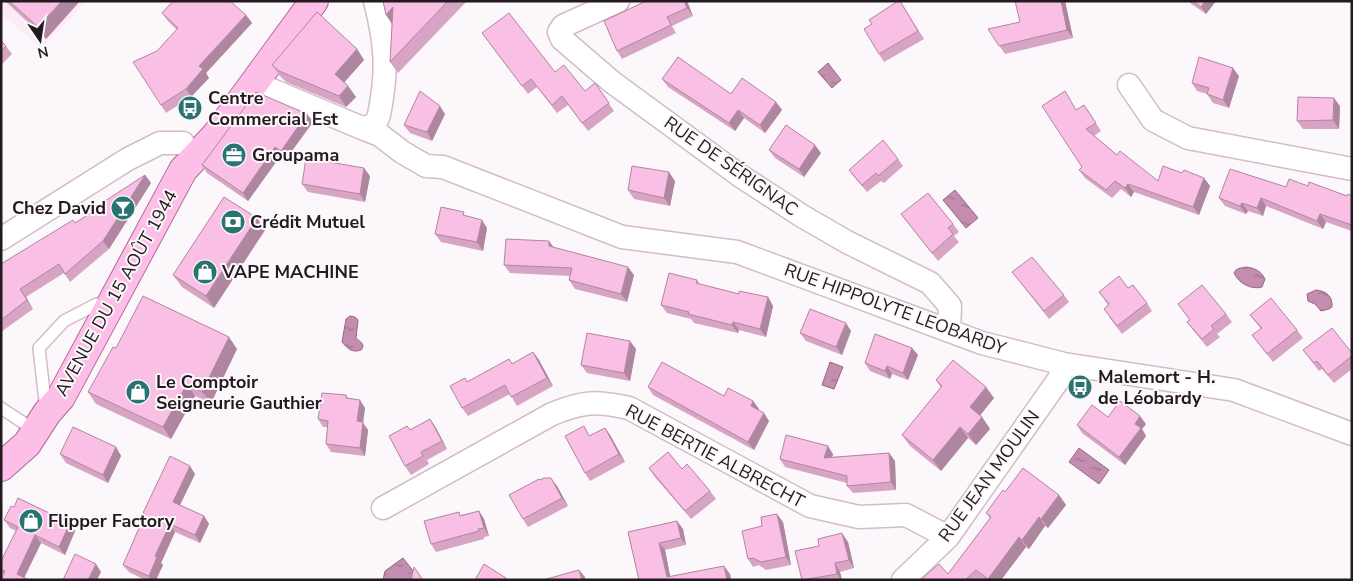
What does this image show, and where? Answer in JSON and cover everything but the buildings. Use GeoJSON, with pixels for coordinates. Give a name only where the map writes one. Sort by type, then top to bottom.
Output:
{"type":"FeatureCollection","features":[{"type":"Feature","properties":{"kind":"main road"},"geometry":{"type":"LineString","coordinates":[[179,160],[253,62],[264,38],[293,1]]}},
{"type":"Feature","properties":{"kind":"main road"},"geometry":{"type":"LineString","coordinates":[[179,160],[216,135],[314,1]]}},
{"type":"Feature","properties":{"kind":"main road","name":"AVENUE DU 15 AOÛT 1944"},"geometry":{"type":"LineString","coordinates":[[41,422],[51,391],[148,211],[154,190],[179,160]]}},
{"type":"Feature","properties":{"kind":"main road","name":"AVENUE DU 15 AOÛT 1944"},"geometry":{"type":"LineString","coordinates":[[1,467],[27,444],[41,422],[62,397],[179,160]]}},
{"type":"Feature","properties":{"kind":"street","name":"RUE HIPPOLYTE LEOBARDY"},"geometry":{"type":"LineString","coordinates":[[362,128],[372,126],[377,122],[383,96],[386,63],[384,44],[374,1]]}},
{"type":"Feature","properties":{"kind":"street","name":"RUE DE SÉRIGNAC"},"geometry":{"type":"LineString","coordinates":[[618,1],[563,26],[559,32],[562,39],[612,82],[739,175],[802,216],[847,242],[930,282],[950,306],[949,331]]}},
{"type":"Feature","properties":{"kind":"street","name":"RUE HIPPOLYTE LEOBARDY"},"geometry":{"type":"LineString","coordinates":[[255,84],[380,135],[402,152],[426,166],[443,167],[622,237],[737,252],[982,343],[1064,364],[1234,390],[1352,434]]}},
{"type":"Feature","properties":{"kind":"street"},"geometry":{"type":"LineString","coordinates":[[1129,85],[1153,120],[1188,138],[1352,169]]}},
{"type":"Feature","properties":{"kind":"street","name":"RUE HIPPOLYTE LEOBARDY"},"geometry":{"type":"LineString","coordinates":[[383,96],[390,125],[394,133],[406,142],[433,156],[443,167]]}},
{"type":"Feature","properties":{"kind":"street"},"geometry":{"type":"LineString","coordinates":[[1,239],[128,159],[160,143],[179,160]]}},
{"type":"Feature","properties":{"kind":"street","name":"RUE JEAN MOULIN"},"geometry":{"type":"LineString","coordinates":[[903,580],[948,537],[1059,378],[1064,364]]}},
{"type":"Feature","properties":{"kind":"street","name":"RUE BERTIE ALBRECHT"},"geometry":{"type":"LineString","coordinates":[[382,508],[552,414],[576,404],[604,402],[629,408],[810,506],[859,517],[906,515],[948,537]]}},
{"type":"Feature","properties":{"kind":"lane"},"geometry":{"type":"LineString","coordinates":[[1,408],[41,422]]}},
{"type":"Feature","properties":{"kind":"shaded area"},"geometry":{"type":"Polygon","coordinates":[[[1,1],[87,1],[41,48],[1,14],[1,1]]]}},
{"type":"Feature","properties":{"kind":"water"},"geometry":{"type":"Polygon","coordinates":[[[828,63],[841,80],[832,88],[818,72],[828,63]]]}},
{"type":"Feature","properties":{"kind":"water"},"geometry":{"type":"Polygon","coordinates":[[[955,190],[978,218],[966,228],[943,200],[955,190]]]}},
{"type":"Feature","properties":{"kind":"water"},"geometry":{"type":"Polygon","coordinates":[[[1246,267],[1255,269],[1262,274],[1265,279],[1262,287],[1254,288],[1246,285],[1236,277],[1234,273],[1236,270],[1246,267]]]}},
{"type":"Feature","properties":{"kind":"water"},"geometry":{"type":"Polygon","coordinates":[[[1316,290],[1328,295],[1332,307],[1321,311],[1315,304],[1308,301],[1307,294],[1316,290]]]}},
{"type":"Feature","properties":{"kind":"water"},"geometry":{"type":"Polygon","coordinates":[[[350,316],[358,320],[356,338],[363,345],[361,350],[350,350],[342,342],[346,319],[350,316]]]}},
{"type":"Feature","properties":{"kind":"water"},"geometry":{"type":"Polygon","coordinates":[[[830,362],[843,367],[834,389],[822,385],[830,362]]]}},
{"type":"Feature","properties":{"kind":"water"},"geometry":{"type":"Polygon","coordinates":[[[1079,448],[1109,470],[1099,484],[1069,462],[1079,448]]]}},
{"type":"Feature","properties":{"kind":"water"},"geometry":{"type":"Polygon","coordinates":[[[403,558],[417,576],[413,580],[383,580],[385,571],[403,558]]]}},
{"type":"Feature","properties":{"kind":"place","name":"Centre Commercial Est"},"geometry":{"type":"Point","coordinates":[190,108]}},
{"type":"Feature","properties":{"kind":"place","name":"Groupama"},"geometry":{"type":"Point","coordinates":[234,155]}},
{"type":"Feature","properties":{"kind":"place","name":"Chez David"},"geometry":{"type":"Point","coordinates":[123,208]}},
{"type":"Feature","properties":{"kind":"place","name":"Crédit Mutuel"},"geometry":{"type":"Point","coordinates":[233,222]}},
{"type":"Feature","properties":{"kind":"place","name":"VAPE MACHINE"},"geometry":{"type":"Point","coordinates":[205,272]}},
{"type":"Feature","properties":{"kind":"place","name":"Malemort - H. de Léobardy"},"geometry":{"type":"Point","coordinates":[1080,387]}},
{"type":"Feature","properties":{"kind":"place","name":"Le Comptoir Seigneurie Gauthier"},"geometry":{"type":"Point","coordinates":[138,392]}},
{"type":"Feature","properties":{"kind":"place","name":"Flipper Factory"},"geometry":{"type":"Point","coordinates":[31,521]}}]}
